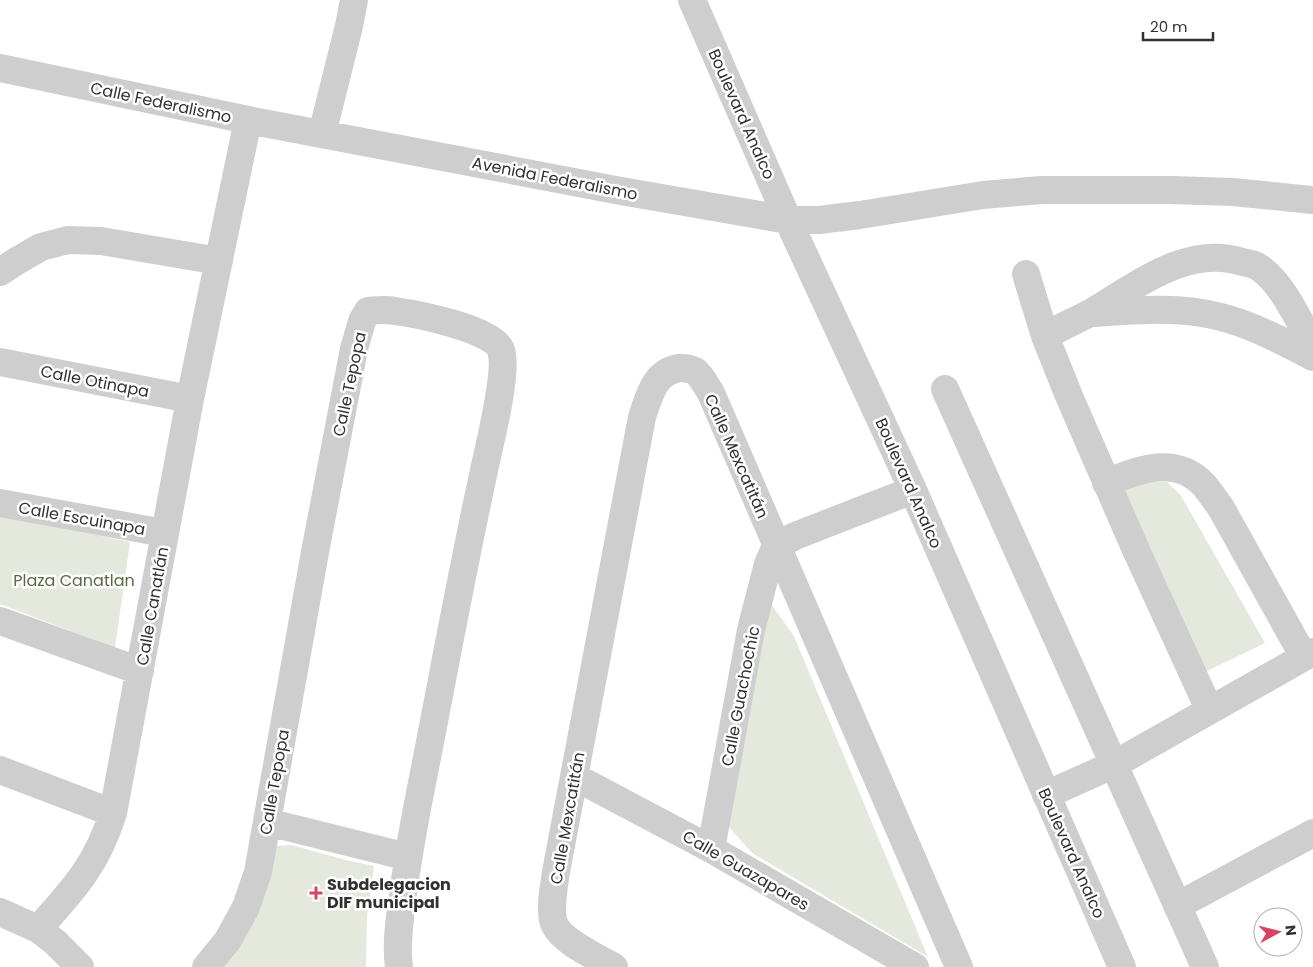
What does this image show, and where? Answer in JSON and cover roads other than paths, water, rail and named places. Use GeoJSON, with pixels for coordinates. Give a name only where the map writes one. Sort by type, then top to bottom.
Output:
{"type":"FeatureCollection","features":[{"type":"Feature","properties":{"kind":"street"},"geometry":{"type":"LineString","coordinates":[[322,134],[354,0]]}},
{"type":"Feature","properties":{"kind":"street","name":"Boulevard Analco"},"geometry":{"type":"LineString","coordinates":[[692,0],[788,220],[913,490],[1122,967]]}},
{"type":"Feature","properties":{"kind":"street","name":"Calle Federalismo"},"geometry":{"type":"LineString","coordinates":[[0,68],[322,134]]}},
{"type":"Feature","properties":{"kind":"street","name":"Calle Canatlán"},"geometry":{"type":"LineString","coordinates":[[38,929],[73,890],[91,865],[106,837],[113,813],[190,399],[248,120]]}},
{"type":"Feature","properties":{"kind":"street","name":"Avenida Federalismo"},"geometry":{"type":"LineString","coordinates":[[322,134],[788,220],[819,220],[983,195],[1041,190],[1233,192],[1313,200]]}},
{"type":"Feature","properties":{"kind":"street"},"geometry":{"type":"LineString","coordinates":[[0,272],[41,247],[68,240],[101,241],[219,261]]}},
{"type":"Feature","properties":{"kind":"street"},"geometry":{"type":"LineString","coordinates":[[1045,336],[1090,313],[1152,276],[1181,264],[1206,258],[1234,259],[1259,267],[1275,283],[1289,303],[1313,346]]}},
{"type":"Feature","properties":{"kind":"street"},"geometry":{"type":"LineString","coordinates":[[1026,274],[1045,336],[1069,396],[1209,709]]}},
{"type":"Feature","properties":{"kind":"street"},"geometry":{"type":"LineString","coordinates":[[1090,313],[1159,309],[1190,311],[1221,317],[1258,331],[1313,357]]}},
{"type":"Feature","properties":{"kind":"street","name":"Calle Tepopa"},"geometry":{"type":"LineString","coordinates":[[206,967],[228,940],[246,907],[258,872],[315,552],[354,349],[362,321],[368,311],[381,310],[394,311],[474,330],[496,342],[501,350],[502,373],[500,393],[408,857],[400,916],[397,956],[399,967]]}},
{"type":"Feature","properties":{"kind":"street","name":"Calle Otinapa"},"geometry":{"type":"LineString","coordinates":[[0,362],[190,399]]}},
{"type":"Feature","properties":{"kind":"street","name":"Calle Mexcatitán"},"geometry":{"type":"LineString","coordinates":[[614,967],[580,948],[562,935],[553,921],[556,872],[642,417],[650,392],[659,378],[670,369],[683,368],[696,372],[711,393],[959,967]]}},
{"type":"Feature","properties":{"kind":"street"},"geometry":{"type":"LineString","coordinates":[[946,388],[1205,967]]}},
{"type":"Feature","properties":{"kind":"street"},"geometry":{"type":"LineString","coordinates":[[1046,795],[1115,764],[1209,709],[1309,655],[1221,508],[1204,485],[1184,470],[1167,467],[1148,468],[1106,482]]}},
{"type":"Feature","properties":{"kind":"street"},"geometry":{"type":"LineString","coordinates":[[776,546],[795,536],[913,490]]}},
{"type":"Feature","properties":{"kind":"street","name":"Calle Escuinapa"},"geometry":{"type":"LineString","coordinates":[[0,503],[164,533]]}},
{"type":"Feature","properties":{"kind":"street","name":"Calle Guachochic"},"geometry":{"type":"LineString","coordinates":[[711,849],[751,630],[768,564],[776,546]]}},
{"type":"Feature","properties":{"kind":"street"},"geometry":{"type":"LineString","coordinates":[[0,621],[140,671]]}},
{"type":"Feature","properties":{"kind":"street"},"geometry":{"type":"LineString","coordinates":[[0,770],[113,813]]}},
{"type":"Feature","properties":{"kind":"street","name":"Calle Guazapares"},"geometry":{"type":"LineString","coordinates":[[575,776],[711,849],[915,967]]}},
{"type":"Feature","properties":{"kind":"street"},"geometry":{"type":"LineString","coordinates":[[267,822],[408,857]]}},
{"type":"Feature","properties":{"kind":"street"},"geometry":{"type":"LineString","coordinates":[[1177,906],[1313,833]]}},
{"type":"Feature","properties":{"kind":"street"},"geometry":{"type":"LineString","coordinates":[[0,912],[38,929],[55,942],[80,967]]}},
{"type":"Feature","properties":{"kind":"place","name":"Subdelegacion DIF municipal"},"geometry":{"type":"Point","coordinates":[316,893]}},
{"type":"Feature","properties":{"kind":"park label","name":"Plaza Canatlan"},"geometry":{"type":"Point","coordinates":[74,580]}}]}
